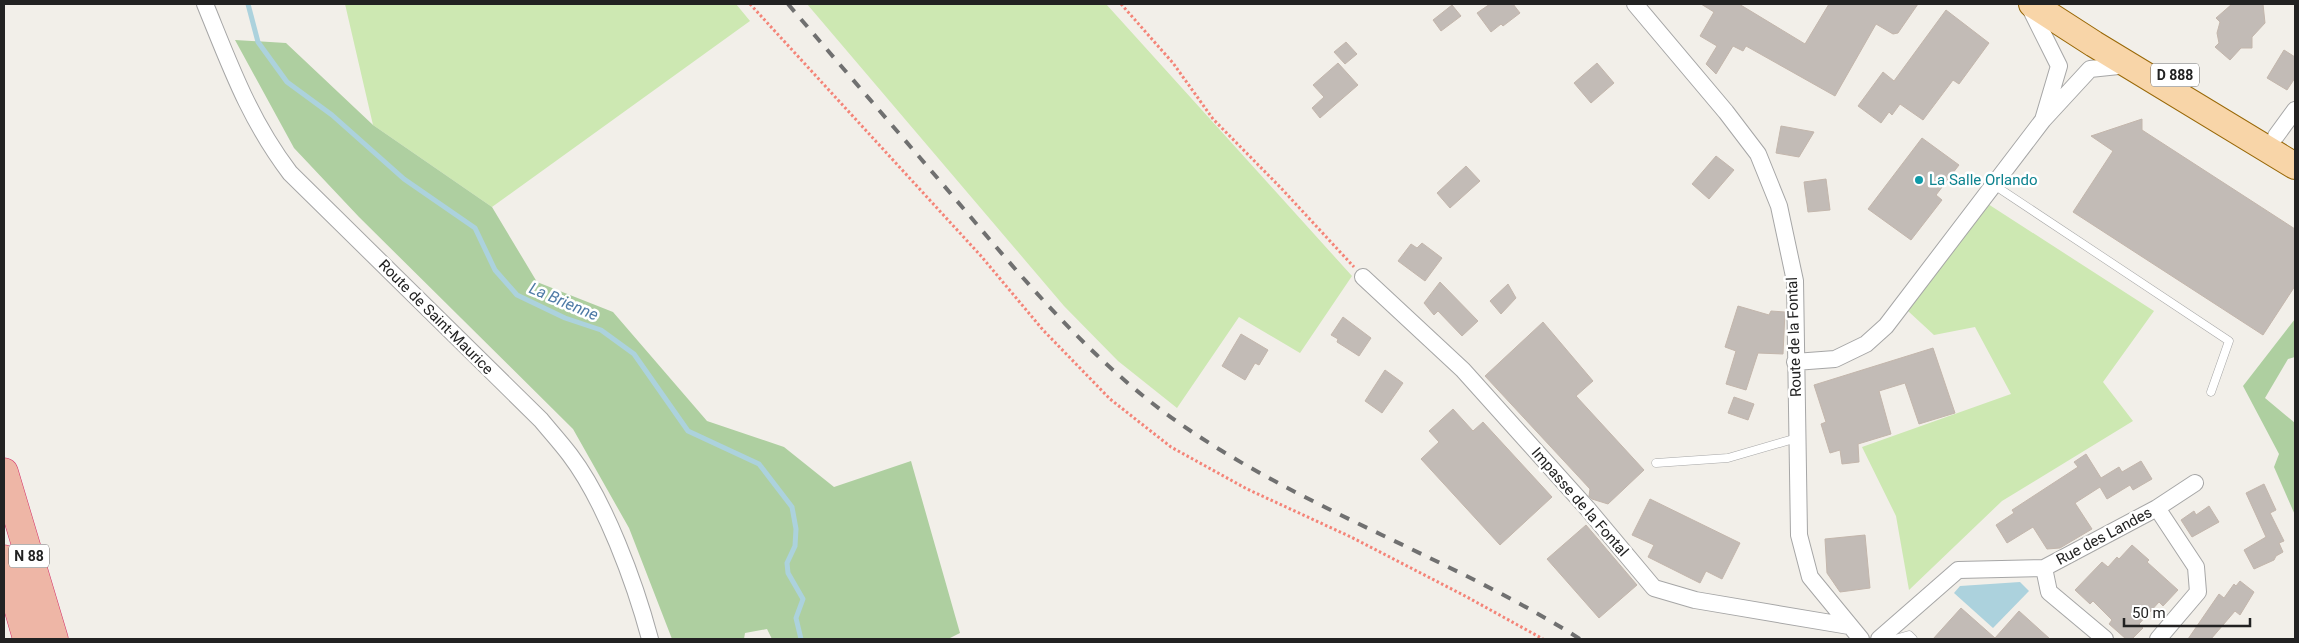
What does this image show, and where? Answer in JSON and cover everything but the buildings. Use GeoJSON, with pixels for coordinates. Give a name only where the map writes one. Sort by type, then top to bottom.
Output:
{"type":"FeatureCollection","features":[{"type":"Feature","properties":{"kind":"highway","name":"N 88"},"geometry":{"type":"LineString","coordinates":[[4,472],[54,639]]}},
{"type":"Feature","properties":{"kind":"highway","name":"N 88"},"geometry":{"type":"LineString","coordinates":[[4,559],[27,639]]}},
{"type":"Feature","properties":{"kind":"main road","name":"D 888"},"geometry":{"type":"LineString","coordinates":[[2030,4],[2128,65],[2278,144]]}},
{"type":"Feature","properties":{"kind":"main road","name":"D 888"},"geometry":{"type":"LineString","coordinates":[[2054,4],[2278,144],[2295,166]]}},
{"type":"Feature","properties":{"kind":"street","name":"Route de Saint-Maurice"},"geometry":{"type":"LineString","coordinates":[[205,4],[255,122],[290,173],[541,420],[571,456],[592,489],[621,554],[650,639]]}},
{"type":"Feature","properties":{"kind":"street","name":"Route de la Fontal"},"geometry":{"type":"LineString","coordinates":[[1635,4],[1726,112],[1758,154],[1779,206],[1795,281],[1799,535],[1810,577],[1861,639]]}},
{"type":"Feature","properties":{"kind":"street"},"geometry":{"type":"LineString","coordinates":[[2030,4],[2059,66],[2043,120]]}},
{"type":"Feature","properties":{"kind":"street"},"geometry":{"type":"LineString","coordinates":[[1795,362],[1835,359],[1866,344],[1886,326],[2043,120],[2090,70],[2128,65]]}},
{"type":"Feature","properties":{"kind":"street"},"geometry":{"type":"LineString","coordinates":[[2278,144],[2295,110]]}},
{"type":"Feature","properties":{"kind":"street","name":"Impasse de la Fontal"},"geometry":{"type":"LineString","coordinates":[[1363,277],[1463,370],[1586,508],[1654,588],[1695,600],[1849,626]]}},
{"type":"Feature","properties":{"kind":"street"},"geometry":{"type":"LineString","coordinates":[[2157,508],[2195,483]]}},
{"type":"Feature","properties":{"kind":"street","name":"Rue des Landes"},"geometry":{"type":"LineString","coordinates":[[1878,639],[1958,570],[2044,568],[2157,508],[2196,567],[2198,592],[2158,639]]}},
{"type":"Feature","properties":{"kind":"street","name":"Rue des Landes"},"geometry":{"type":"LineString","coordinates":[[2044,568],[2049,592],[2105,639]]}},
{"type":"Feature","properties":{"kind":"lane"},"geometry":{"type":"LineString","coordinates":[[1994,185],[2229,341],[2211,392]]}},
{"type":"Feature","properties":{"kind":"lane"},"geometry":{"type":"LineString","coordinates":[[1656,463],[1728,458],[1797,438]]}},
{"type":"Feature","properties":{"kind":"lane"},"geometry":{"type":"LineString","coordinates":[[1895,639],[1908,635],[1912,639]]}},
{"type":"Feature","properties":{"kind":"path"},"geometry":{"type":"LineString","coordinates":[[750,4],[982,256],[1043,330],[1110,400],[1171,447],[1205,466],[1247,489],[1351,537],[1527,628],[1543,639]]}},
{"type":"Feature","properties":{"kind":"path"},"geometry":{"type":"LineString","coordinates":[[1121,4],[1173,63],[1212,119],[1281,188],[1363,277]]}},
{"type":"Feature","properties":{"kind":"green space"},"geometry":{"type":"Polygon","coordinates":[[[345,4],[736,4],[750,21],[492,207],[373,125],[345,4]]]}},
{"type":"Feature","properties":{"kind":"green space"},"geometry":{"type":"Polygon","coordinates":[[[807,4],[1106,4],[1352,276],[1300,353],[1239,317],[1177,408],[1118,361],[1064,306],[807,4]]]}},
{"type":"Feature","properties":{"kind":"green space"},"geometry":{"type":"Polygon","coordinates":[[[235,40],[286,43],[373,125],[492,207],[537,282],[613,312],[707,421],[784,447],[834,487],[911,461],[960,633],[948,639],[772,639],[767,629],[745,633],[744,639],[672,639],[629,528],[573,429],[359,217],[294,148],[235,40]]]}},
{"type":"Feature","properties":{"kind":"green space"},"geometry":{"type":"Polygon","coordinates":[[[1988,204],[2154,311],[2103,382],[2133,421],[2002,501],[1909,590],[1896,516],[1862,447],[2011,394],[1975,327],[1934,335],[1908,311],[1988,204]]]}},
{"type":"Feature","properties":{"kind":"green space"},"geometry":{"type":"Polygon","coordinates":[[[2295,319],[2295,357],[2288,359],[2265,398],[2295,423],[2295,515],[2274,467],[2279,454],[2243,386],[2295,319]]]}},
{"type":"Feature","properties":{"kind":"water"},"geometry":{"type":"Polygon","coordinates":[[[2020,582],[2029,591],[1993,628],[1954,593],[1960,586],[2020,582]]]}},
{"type":"Feature","properties":{"kind":"waterway","name":"La Brienne"},"geometry":{"type":"LineString","coordinates":[[248,4],[258,42],[287,82],[332,115],[404,179],[475,228],[495,270],[517,295],[565,318],[601,330],[634,354],[688,431],[759,464],[792,507],[796,529],[795,546],[787,563],[788,573],[803,599],[796,618],[801,639]]}},
{"type":"Feature","properties":{"kind":"railway"},"geometry":{"type":"LineString","coordinates":[[788,4],[1038,295],[1091,350],[1148,400],[1227,454],[1276,482],[1481,583],[1580,639]]}},
{"type":"Feature","properties":{"kind":"place","name":"La Salle Orlando"},"geometry":{"type":"Point","coordinates":[1919,180]}}]}
